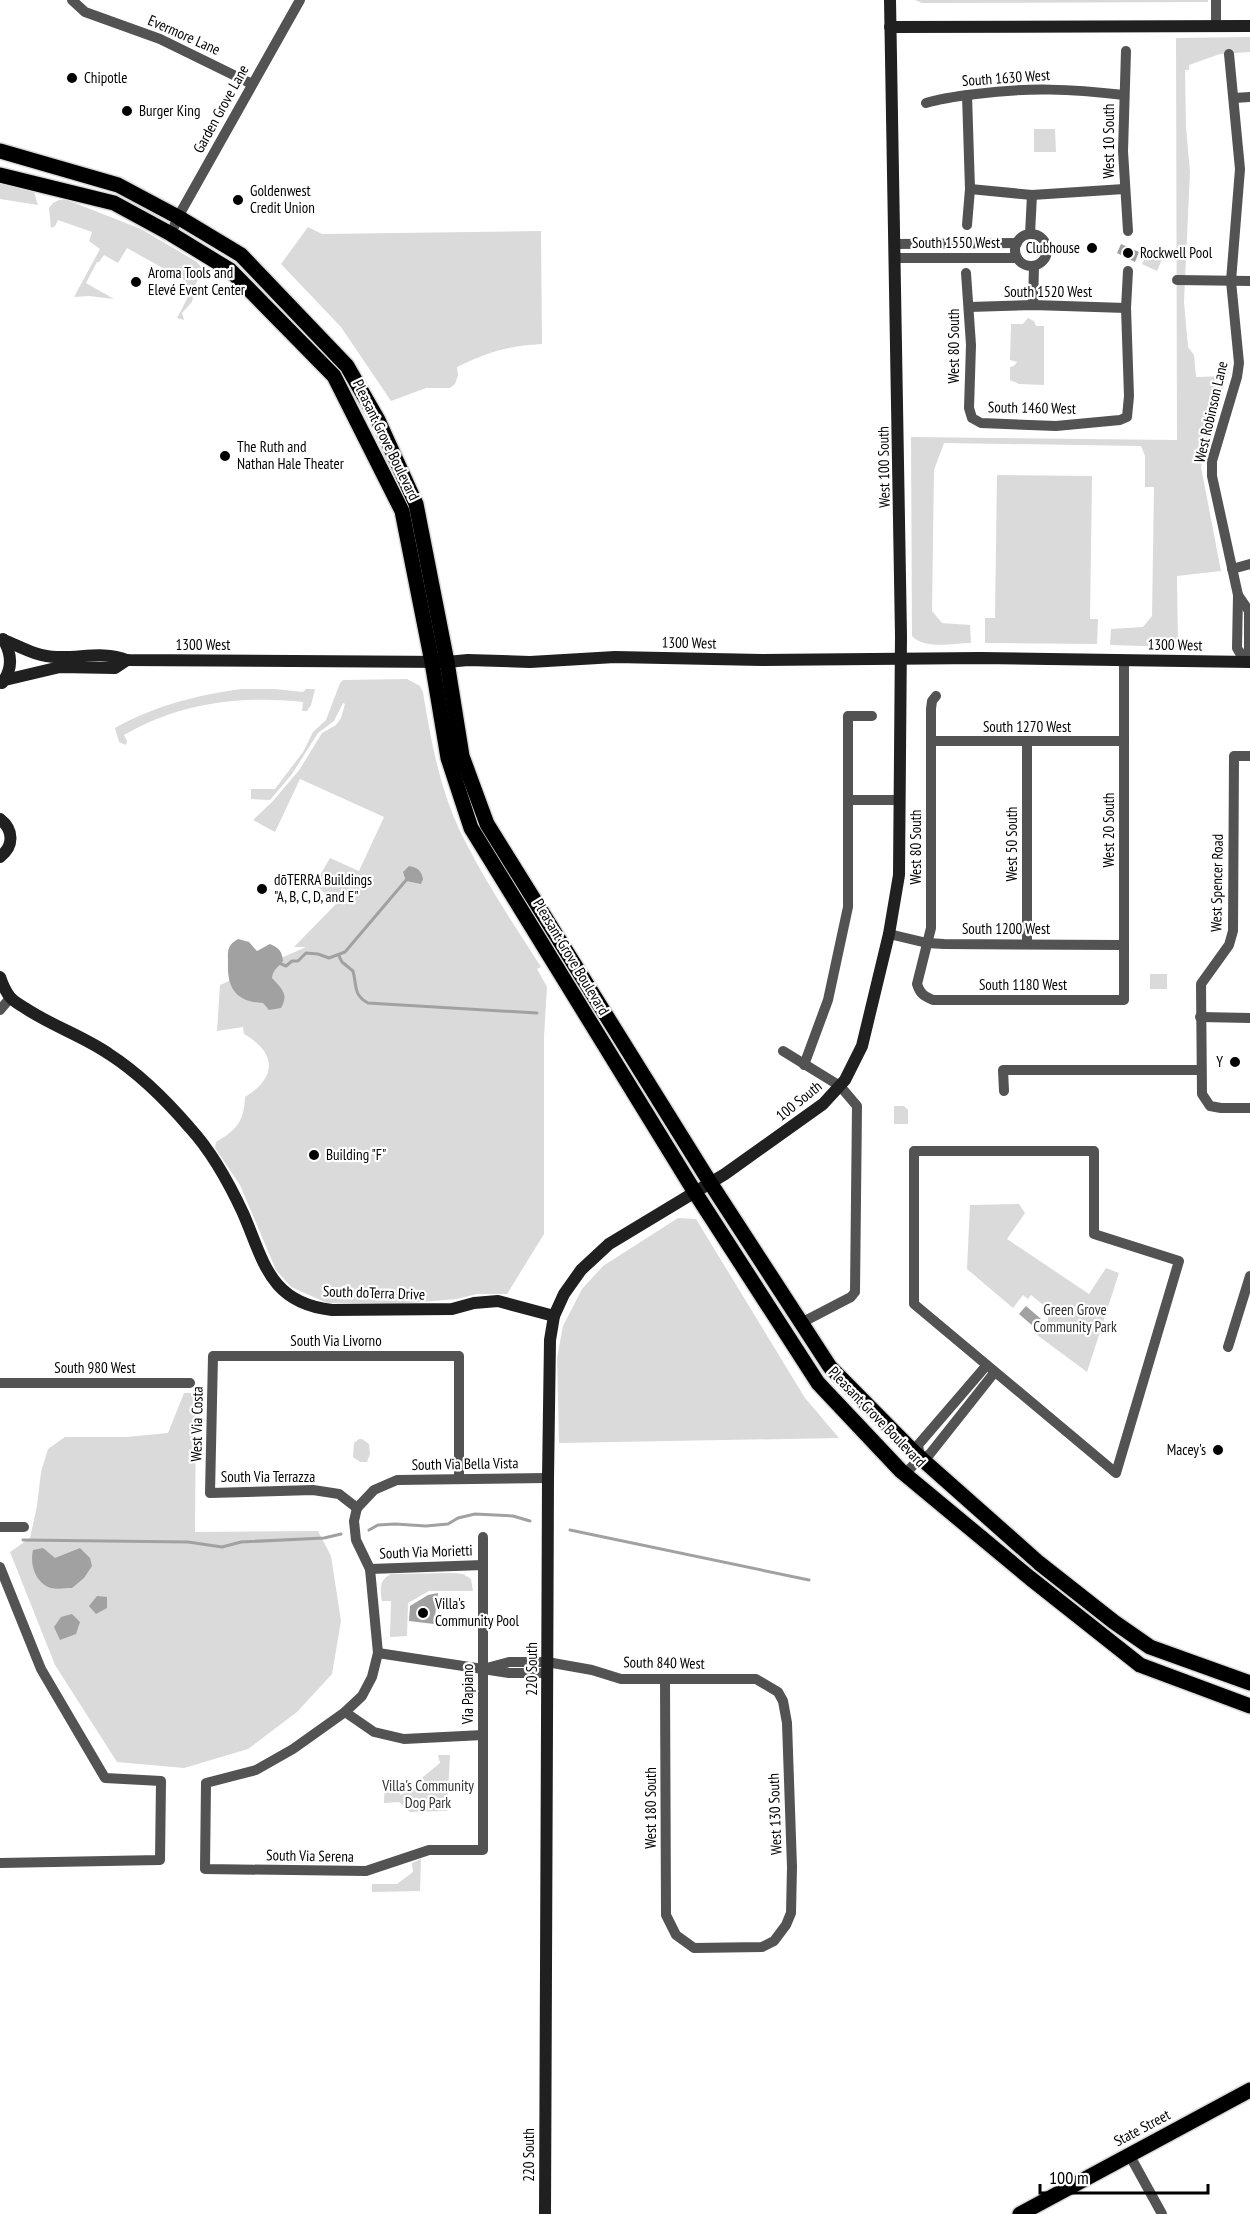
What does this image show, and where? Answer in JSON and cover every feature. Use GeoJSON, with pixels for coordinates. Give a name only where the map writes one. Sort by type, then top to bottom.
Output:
{"type":"FeatureCollection","features":[{"type":"Feature","properties":{"kind":"main road","name":"Pleasant Grove Boulevard"},"geometry":{"type":"LineString","coordinates":[[0,151],[118,185],[178,216],[241,255],[347,366],[378,420],[416,504],[440,662],[448,758],[471,828],[703,1189],[818,1383],[905,1474],[1030,1578],[1140,1665],[1250,1706]]}},
{"type":"Feature","properties":{"kind":"main road","name":"Pleasant Grove Boulevard"},"geometry":{"type":"LineString","coordinates":[[0,175],[114,203],[171,234],[230,270],[334,376],[402,511],[440,662]]}},
{"type":"Feature","properties":{"kind":"main road","name":"Pleasant Grove Boulevard"},"geometry":{"type":"LineString","coordinates":[[703,1189],[801,1323],[830,1367],[920,1458],[1039,1563],[1149,1647],[1250,1683]]}},
{"type":"Feature","properties":{"kind":"main road","name":"State Street"},"geometry":{"type":"LineString","coordinates":[[1020,2214],[1250,2090]]}},
{"type":"Feature","properties":{"kind":"street","name":"Evermore Lane"},"geometry":{"type":"LineString","coordinates":[[72,0],[85,12],[160,39],[252,84]]}},
{"type":"Feature","properties":{"kind":"street","name":"Garden Grove Lane"},"geometry":{"type":"LineString","coordinates":[[171,234],[178,216],[300,0]]}},
{"type":"Feature","properties":{"kind":"street","name":"West 100 South"},"geometry":{"type":"LineString","coordinates":[[889,934],[899,875],[901,659],[890,0]]}},
{"type":"Feature","properties":{"kind":"street"},"geometry":{"type":"LineString","coordinates":[[1216,0],[1216,27]]}},
{"type":"Feature","properties":{"kind":"street"},"geometry":{"type":"LineString","coordinates":[[890,27],[1250,26]]}},
{"type":"Feature","properties":{"kind":"street","name":"West 10 South"},"geometry":{"type":"LineString","coordinates":[[1126,51],[1124,189],[1128,231]]}},
{"type":"Feature","properties":{"kind":"street","name":"West Robinson Lane"},"geometry":{"type":"LineString","coordinates":[[1229,54],[1240,169],[1231,281],[1239,363],[1212,461],[1212,476],[1238,595],[1237,648],[1247,662]]}},
{"type":"Feature","properties":{"kind":"street","name":"South 1630 West"},"geometry":{"type":"LineString","coordinates":[[926,103],[968,95],[1031,88],[1082,90],[1124,95]]}},
{"type":"Feature","properties":{"kind":"street"},"geometry":{"type":"LineString","coordinates":[[967,225],[970,189],[968,95]]}},
{"type":"Feature","properties":{"kind":"street"},"geometry":{"type":"LineString","coordinates":[[1234,98],[1250,98]]}},
{"type":"Feature","properties":{"kind":"street"},"geometry":{"type":"LineString","coordinates":[[970,189],[1032,195],[1124,189]]}},
{"type":"Feature","properties":{"kind":"street"},"geometry":{"type":"LineString","coordinates":[[1030,234],[1032,195]]}},
{"type":"Feature","properties":{"kind":"street"},"geometry":{"type":"LineString","coordinates":[[1030,234],[1041,237],[1048,251],[1043,261],[1034,266],[1024,265],[1017,258],[1015,248],[1022,237],[1030,234]]}},
{"type":"Feature","properties":{"kind":"street","name":"South 1550 West"},"geometry":{"type":"LineString","coordinates":[[895,244],[1017,243]]}},
{"type":"Feature","properties":{"kind":"street","name":"South 1550 West"},"geometry":{"type":"LineString","coordinates":[[896,258],[1017,258]]}},
{"type":"Feature","properties":{"kind":"street"},"geometry":{"type":"LineString","coordinates":[[1033,305],[1034,266]]}},
{"type":"Feature","properties":{"kind":"street"},"geometry":{"type":"LineString","coordinates":[[1126,308],[1128,271]]}},
{"type":"Feature","properties":{"kind":"street","name":"West 80 South"},"geometry":{"type":"LineString","coordinates":[[966,273],[971,345],[969,408],[972,418]]}},
{"type":"Feature","properties":{"kind":"street"},"geometry":{"type":"LineString","coordinates":[[1177,279],[1250,281]]}},
{"type":"Feature","properties":{"kind":"street","name":"South 1520 West"},"geometry":{"type":"LineString","coordinates":[[969,307],[1033,305],[1126,308]]}},
{"type":"Feature","properties":{"kind":"street","name":"South 1460 West"},"geometry":{"type":"LineString","coordinates":[[972,418],[981,423],[1056,426],[1120,420],[1127,417],[1129,396],[1126,308]]}},
{"type":"Feature","properties":{"kind":"street"},"geometry":{"type":"LineString","coordinates":[[1232,569],[1250,564]]}},
{"type":"Feature","properties":{"kind":"street"},"geometry":{"type":"LineString","coordinates":[[2,638],[24,650],[47,656],[102,654],[115,655],[127,660]]}},
{"type":"Feature","properties":{"kind":"street"},"geometry":{"type":"LineString","coordinates":[[2,638],[11,660],[2,683]]}},
{"type":"Feature","properties":{"kind":"street","name":"1300 West"},"geometry":{"type":"LineString","coordinates":[[127,660],[530,662],[615,657],[762,660],[1247,662]]}},
{"type":"Feature","properties":{"kind":"street"},"geometry":{"type":"LineString","coordinates":[[2,683],[49,669],[115,668],[127,660]]}},
{"type":"Feature","properties":{"kind":"street","name":"West 20 South"},"geometry":{"type":"LineString","coordinates":[[1124,660],[1124,1000]]}},
{"type":"Feature","properties":{"kind":"street","name":"West 80 South"},"geometry":{"type":"LineString","coordinates":[[923,996],[917,984],[931,928],[931,709],[932,701],[936,696]]}},
{"type":"Feature","properties":{"kind":"street"},"geometry":{"type":"LineString","coordinates":[[804,1065],[828,1000],[848,906],[848,716],[872,716]]}},
{"type":"Feature","properties":{"kind":"street","name":"South 1270 West"},"geometry":{"type":"LineString","coordinates":[[931,741],[1027,743],[1124,741]]}},
{"type":"Feature","properties":{"kind":"street","name":"West 50 South"},"geometry":{"type":"LineString","coordinates":[[1027,743],[1027,944]]}},
{"type":"Feature","properties":{"kind":"street","name":"West Spencer Road"},"geometry":{"type":"LineString","coordinates":[[1250,756],[1234,756],[1233,931],[1229,945],[1201,984],[1200,1017],[1202,1094],[1210,1106],[1250,1108]]}},
{"type":"Feature","properties":{"kind":"street"},"geometry":{"type":"LineString","coordinates":[[848,800],[900,800]]}},
{"type":"Feature","properties":{"kind":"street"},"geometry":{"type":"LineString","coordinates":[[0,819],[7,825],[11,839],[8,850],[0,857]]}},
{"type":"Feature","properties":{"kind":"street","name":"100 South"},"geometry":{"type":"LineString","coordinates":[[703,1189],[823,1104],[845,1080],[862,1046],[889,934]]}},
{"type":"Feature","properties":{"kind":"street","name":"South 1200 West"},"geometry":{"type":"LineString","coordinates":[[889,934],[927,943],[1124,945]]}},
{"type":"Feature","properties":{"kind":"street"},"geometry":{"type":"LineString","coordinates":[[0,977],[10,998],[0,1010]]}},
{"type":"Feature","properties":{"kind":"street","name":"South 1180 West"},"geometry":{"type":"LineString","coordinates":[[923,996],[933,1000],[1124,1000]]}},
{"type":"Feature","properties":{"kind":"street","name":"South doTerra Drive"},"geometry":{"type":"LineString","coordinates":[[10,998],[36,1015],[107,1052],[146,1082],[192,1129],[226,1180],[243,1213],[267,1271],[278,1286],[288,1294],[316,1307],[332,1310],[452,1309],[474,1303],[498,1301],[554,1316]]}},
{"type":"Feature","properties":{"kind":"street"},"geometry":{"type":"LineString","coordinates":[[1200,1017],[1250,1018]]}},
{"type":"Feature","properties":{"kind":"street"},"geometry":{"type":"LineString","coordinates":[[783,1051],[840,1086],[857,1106],[855,1292],[851,1297],[801,1323]]}},
{"type":"Feature","properties":{"kind":"street"},"geometry":{"type":"LineString","coordinates":[[1004,1091],[1003,1070],[1200,1070]]}},
{"type":"Feature","properties":{"kind":"street"},"geometry":{"type":"LineString","coordinates":[[914,1151],[1094,1151],[1094,1234],[1179,1261],[1116,1473],[990,1369],[914,1304],[914,1151]]}},
{"type":"Feature","properties":{"kind":"street","name":"220 South"},"geometry":{"type":"LineString","coordinates":[[545,2214],[544,1882],[550,1340],[554,1316],[564,1294],[581,1270],[609,1244],[703,1189]]}},
{"type":"Feature","properties":{"kind":"street"},"geometry":{"type":"LineString","coordinates":[[1228,1347],[1250,1276]]}},
{"type":"Feature","properties":{"kind":"street","name":"South Via Livorno"},"geometry":{"type":"LineString","coordinates":[[213,1356],[459,1356],[459,1477]]}},
{"type":"Feature","properties":{"kind":"street","name":"West Via Costa"},"geometry":{"type":"LineString","coordinates":[[210,1493],[213,1356]]}},
{"type":"Feature","properties":{"kind":"street"},"geometry":{"type":"LineString","coordinates":[[920,1458],[918,1445],[990,1369]]}},
{"type":"Feature","properties":{"kind":"street"},"geometry":{"type":"LineString","coordinates":[[905,1474],[920,1458],[929,1455],[943,1438],[990,1369]]}},
{"type":"Feature","properties":{"kind":"street","name":"South 980 West"},"geometry":{"type":"LineString","coordinates":[[0,1383],[190,1383]]}},
{"type":"Feature","properties":{"kind":"street"},"geometry":{"type":"LineString","coordinates":[[932,1428],[943,1438]]}},
{"type":"Feature","properties":{"kind":"street","name":"South Via Bella Vista"},"geometry":{"type":"LineString","coordinates":[[357,1508],[374,1490],[397,1480],[459,1477],[548,1478]]}},
{"type":"Feature","properties":{"kind":"street","name":"South Via Terrazza"},"geometry":{"type":"LineString","coordinates":[[210,1493],[313,1490],[339,1494],[357,1508]]}},
{"type":"Feature","properties":{"kind":"street"},"geometry":{"type":"LineString","coordinates":[[357,1508],[354,1521],[356,1540],[370,1569],[378,1653],[372,1677],[362,1696],[345,1712],[374,1732],[404,1738],[483,1735]]}},
{"type":"Feature","properties":{"kind":"street"},"geometry":{"type":"LineString","coordinates":[[0,1527],[24,1527]]}},
{"type":"Feature","properties":{"kind":"street","name":"Via Papiano"},"geometry":{"type":"LineString","coordinates":[[483,1537],[483,1850]]}},
{"type":"Feature","properties":{"kind":"street","name":"South Via Morietti"},"geometry":{"type":"LineString","coordinates":[[370,1569],[483,1565]]}},
{"type":"Feature","properties":{"kind":"street"},"geometry":{"type":"LineString","coordinates":[[0,1863],[160,1860],[161,1781],[105,1778],[41,1669],[1,1567]]}},
{"type":"Feature","properties":{"kind":"street","name":"South 840 West"},"geometry":{"type":"LineString","coordinates":[[378,1653],[509,1673],[547,1668],[592,1670],[621,1679],[756,1679],[778,1692]]}},
{"type":"Feature","properties":{"kind":"street","name":"West 180 South"},"geometry":{"type":"LineString","coordinates":[[665,1679],[666,1915],[676,1935],[694,1947],[762,1947],[774,1941],[781,1934]]}},
{"type":"Feature","properties":{"kind":"street","name":"West 130 South"},"geometry":{"type":"LineString","coordinates":[[778,1692],[783,1701],[787,1724],[792,1867],[791,1913],[781,1934]]}},
{"type":"Feature","properties":{"kind":"street","name":"South Via Serena"},"geometry":{"type":"LineString","coordinates":[[345,1712],[293,1749],[256,1770],[206,1783],[205,1869],[366,1871],[429,1850],[483,1850]]}},
{"type":"Feature","properties":{"kind":"street"},"geometry":{"type":"LineString","coordinates":[[1130,2156],[1162,2214]]}},
{"type":"Feature","properties":{"kind":"green space"},"geometry":{"type":"Polygon","coordinates":[[[915,0],[1208,0],[1208,2],[922,3],[915,0]]]}},
{"type":"Feature","properties":{"kind":"green space"},"geometry":{"type":"Polygon","coordinates":[[[1250,37],[1250,52],[1220,54],[1189,65],[1189,70],[1185,70],[1190,172],[1184,302],[1188,347],[1194,355],[1196,377],[1227,376],[1201,467],[1221,571],[1177,576],[1178,647],[1110,645],[1111,629],[1143,627],[1152,616],[1154,487],[1145,487],[1145,456],[1141,446],[944,443],[934,470],[932,611],[942,623],[970,625],[971,643],[932,644],[918,640],[912,636],[911,437],[1177,440],[1176,38],[1250,37]]]}},
{"type":"Feature","properties":{"kind":"green space"},"geometry":{"type":"Polygon","coordinates":[[[1034,129],[1055,129],[1056,152],[1034,152],[1034,129]]]}},
{"type":"Feature","properties":{"kind":"green space"},"geometry":{"type":"Polygon","coordinates":[[[0,184],[26,188],[34,192],[38,205],[0,199],[0,184]]]}},
{"type":"Feature","properties":{"kind":"green space"},"geometry":{"type":"Polygon","coordinates":[[[59,200],[67,200],[141,229],[197,262],[202,268],[202,273],[196,283],[192,302],[182,313],[184,320],[177,318],[188,297],[180,292],[186,281],[127,248],[118,263],[104,255],[97,262],[86,283],[114,299],[74,297],[100,249],[89,241],[92,232],[58,220],[51,228],[49,208],[59,200]]]}},
{"type":"Feature","properties":{"kind":"green space"},"geometry":{"type":"Polygon","coordinates":[[[308,227],[322,234],[541,231],[542,344],[508,348],[479,357],[457,367],[458,375],[455,384],[450,388],[426,388],[391,401],[341,327],[281,264],[308,227]]]}},
{"type":"Feature","properties":{"kind":"green space"},"geometry":{"type":"Polygon","coordinates":[[[1149,250],[1163,257],[1157,271],[1142,264],[1149,250]]]}},
{"type":"Feature","properties":{"kind":"green space"},"geometry":{"type":"Polygon","coordinates":[[[1028,318],[1034,321],[1036,326],[1044,326],[1044,385],[1019,384],[1010,380],[1010,367],[1017,362],[1010,360],[1011,324],[1023,324],[1028,318]]]}},
{"type":"Feature","properties":{"kind":"green space"},"geometry":{"type":"Polygon","coordinates":[[[997,475],[1092,476],[1090,619],[1098,619],[1097,644],[985,643],[985,618],[995,618],[997,475]]]}},
{"type":"Feature","properties":{"kind":"green space"},"geometry":{"type":"Polygon","coordinates":[[[407,679],[420,686],[423,692],[443,787],[465,841],[482,873],[541,967],[537,969],[547,987],[544,1037],[544,1234],[507,1294],[477,1294],[456,1299],[399,1304],[327,1303],[291,1287],[276,1270],[240,1185],[215,1148],[216,1142],[238,1124],[243,1112],[245,1097],[263,1081],[269,1065],[263,1049],[244,1034],[243,1027],[217,1031],[220,985],[306,947],[294,947],[336,904],[315,884],[330,858],[359,871],[384,817],[300,779],[275,832],[253,820],[273,801],[300,769],[322,733],[336,725],[341,718],[345,704],[343,703],[334,721],[318,733],[292,774],[270,800],[251,799],[251,789],[275,789],[303,752],[313,732],[326,720],[343,680],[407,679]]]}},
{"type":"Feature","properties":{"kind":"green space"},"geometry":{"type":"Polygon","coordinates":[[[241,689],[303,692],[306,689],[315,689],[307,711],[302,711],[303,702],[279,700],[210,704],[166,715],[124,735],[126,745],[119,742],[115,728],[145,713],[192,698],[241,689]]]}},
{"type":"Feature","properties":{"kind":"green space"},"geometry":{"type":"Polygon","coordinates":[[[1150,974],[1167,974],[1167,989],[1150,989],[1150,974]]]}},
{"type":"Feature","properties":{"kind":"green space"},"geometry":{"type":"Polygon","coordinates":[[[894,1106],[904,1106],[908,1110],[908,1124],[894,1124],[894,1106]]]}},
{"type":"Feature","properties":{"kind":"green space","name":"Green Grove Community Park"},"geometry":{"type":"Polygon","coordinates":[[[1019,1204],[1025,1213],[1007,1239],[1089,1294],[1106,1268],[1119,1273],[1087,1372],[1037,1335],[1048,1321],[1048,1309],[1031,1295],[1028,1299],[1023,1295],[1013,1308],[967,1269],[970,1205],[1019,1204]]]}},
{"type":"Feature","properties":{"kind":"green space"},"geometry":{"type":"Polygon","coordinates":[[[678,1218],[696,1219],[805,1398],[839,1438],[559,1443],[557,1358],[563,1326],[582,1289],[603,1266],[678,1218]]]}},
{"type":"Feature","properties":{"kind":"green space"},"geometry":{"type":"Polygon","coordinates":[[[184,1393],[196,1393],[195,1532],[318,1531],[331,1556],[341,1621],[332,1674],[297,1712],[248,1749],[184,1768],[117,1762],[55,1665],[10,1552],[30,1538],[41,1472],[48,1449],[65,1437],[126,1437],[168,1433],[184,1393]]]}},
{"type":"Feature","properties":{"kind":"green space"},"geometry":{"type":"Polygon","coordinates":[[[359,1439],[369,1444],[370,1454],[367,1462],[360,1462],[353,1457],[354,1443],[359,1439]]]}},
{"type":"Feature","properties":{"kind":"green space"},"geometry":{"type":"Polygon","coordinates":[[[391,1574],[463,1574],[471,1579],[473,1591],[429,1591],[408,1603],[407,1636],[390,1637],[391,1601],[382,1601],[381,1585],[384,1579],[391,1574]]]}},
{"type":"Feature","properties":{"kind":"green space","name":"Villa's Community Dog Park"},"geometry":{"type":"Polygon","coordinates":[[[438,1755],[450,1755],[447,1811],[410,1812],[399,1802],[384,1803],[385,1778],[401,1795],[440,1763],[438,1755]]]}},
{"type":"Feature","properties":{"kind":"green space"},"geometry":{"type":"Polygon","coordinates":[[[421,1859],[420,1891],[372,1892],[372,1884],[397,1884],[413,1872],[412,1863],[421,1859]]]}},
{"type":"Feature","properties":{"kind":"shaded area","name":"Rockwell Pool"},"geometry":{"type":"Polygon","coordinates":[[[1121,244],[1139,252],[1135,262],[1117,253],[1121,244]]]}},
{"type":"Feature","properties":{"kind":"shaded area"},"geometry":{"type":"Polygon","coordinates":[[[409,866],[420,871],[423,879],[421,884],[406,881],[403,872],[409,866]]]}},
{"type":"Feature","properties":{"kind":"shaded area"},"geometry":{"type":"Polygon","coordinates":[[[238,939],[249,942],[257,951],[270,944],[281,952],[283,961],[272,978],[284,995],[281,1008],[269,1010],[263,1003],[246,1000],[239,996],[231,986],[228,952],[231,944],[238,939]]]}},
{"type":"Feature","properties":{"kind":"shaded area"},"geometry":{"type":"Polygon","coordinates":[[[1026,1306],[1041,1319],[1034,1327],[1019,1314],[1026,1306]]]}},
{"type":"Feature","properties":{"kind":"shaded area"},"geometry":{"type":"Polygon","coordinates":[[[43,1548],[55,1558],[80,1548],[90,1558],[92,1566],[84,1578],[72,1588],[48,1587],[36,1576],[32,1560],[33,1550],[43,1548]]]}},
{"type":"Feature","properties":{"kind":"shaded area","name":"Villa's Community Pool"},"geometry":{"type":"Polygon","coordinates":[[[438,1593],[434,1624],[409,1621],[410,1606],[428,1595],[438,1593]]]}},
{"type":"Feature","properties":{"kind":"shaded area"},"geometry":{"type":"Polygon","coordinates":[[[97,1596],[107,1597],[107,1608],[96,1614],[89,1606],[97,1596]]]}},
{"type":"Feature","properties":{"kind":"shaded area"},"geometry":{"type":"Polygon","coordinates":[[[72,1614],[80,1622],[76,1634],[60,1640],[54,1627],[61,1617],[72,1614]]]}},
{"type":"Feature","properties":{"kind":"waterway"},"geometry":{"type":"LineString","coordinates":[[279,963],[286,966],[292,961],[298,961],[306,953],[329,958],[345,952],[407,879]]}},
{"type":"Feature","properties":{"kind":"waterway"},"geometry":{"type":"LineString","coordinates":[[339,956],[342,962],[353,971],[356,990],[360,997],[368,1003],[537,1013]]}},
{"type":"Feature","properties":{"kind":"waterway"},"geometry":{"type":"LineString","coordinates":[[369,1530],[378,1525],[448,1524],[458,1518],[475,1514],[513,1516],[530,1521]]}},
{"type":"Feature","properties":{"kind":"waterway"},"geometry":{"type":"LineString","coordinates":[[570,1530],[809,1580]]}},
{"type":"Feature","properties":{"kind":"waterway"},"geometry":{"type":"LineString","coordinates":[[23,1540],[188,1542],[222,1547],[241,1542],[324,1538],[341,1534]]}},
{"type":"Feature","properties":{"kind":"place","name":"Chipotle"},"geometry":{"type":"Point","coordinates":[72,78]}},
{"type":"Feature","properties":{"kind":"place","name":"Burger King"},"geometry":{"type":"Point","coordinates":[127,111]}},
{"type":"Feature","properties":{"kind":"place","name":"Goldenwest Credit Union"},"geometry":{"type":"Point","coordinates":[238,200]}},
{"type":"Feature","properties":{"kind":"place","name":"Clubhouse"},"geometry":{"type":"Point","coordinates":[1092,248]}},
{"type":"Feature","properties":{"kind":"place","name":"Rockwell Pool"},"geometry":{"type":"Point","coordinates":[1128,253]}},
{"type":"Feature","properties":{"kind":"place","name":"Aroma Tools and Elevé Event Center"},"geometry":{"type":"Point","coordinates":[136,282]}},
{"type":"Feature","properties":{"kind":"place","name":"The Ruth and Nathan Hale Theater"},"geometry":{"type":"Point","coordinates":[225,456]}},
{"type":"Feature","properties":{"kind":"place","name":"dōTERRA Buildings \"A, B, C, D, and E\""},"geometry":{"type":"Point","coordinates":[262,889]}},
{"type":"Feature","properties":{"kind":"place","name":"Y"},"geometry":{"type":"Point","coordinates":[1235,1062]}},
{"type":"Feature","properties":{"kind":"place","name":"Building \"F\""},"geometry":{"type":"Point","coordinates":[314,1155]}},
{"type":"Feature","properties":{"kind":"place","name":"Macey's"},"geometry":{"type":"Point","coordinates":[1218,1450]}},
{"type":"Feature","properties":{"kind":"place","name":"Villa's Community Pool"},"geometry":{"type":"Point","coordinates":[423,1613]}}]}
